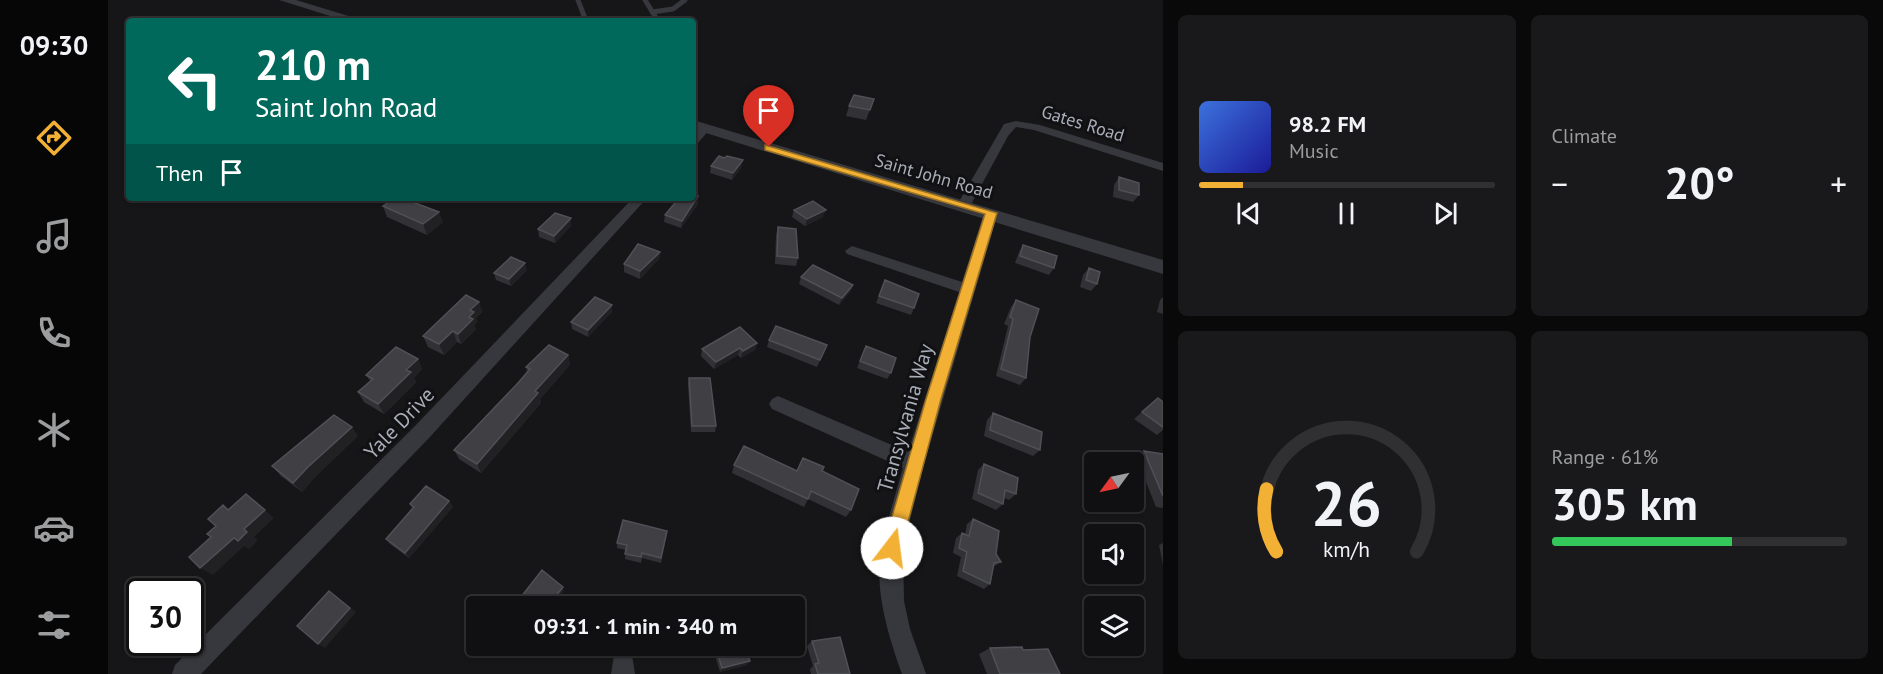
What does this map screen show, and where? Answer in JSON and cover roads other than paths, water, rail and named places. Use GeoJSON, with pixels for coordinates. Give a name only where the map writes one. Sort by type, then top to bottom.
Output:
{"type":"FeatureCollection","features":[{"type":"Feature","properties":{"kind":"street"},"geometry":{"type":"LineString","coordinates":[[284,0],[350,18]]}},
{"type":"Feature","properties":{"kind":"street"},"geometry":{"type":"LineString","coordinates":[[302,0],[353,18]]}},
{"type":"Feature","properties":{"kind":"street","name":"Gates Road"},"geometry":{"type":"LineString","coordinates":[[964,205],[988,165],[999,140],[1008,126],[1016,124],[1036,127],[1163,167]]}},
{"type":"Feature","properties":{"kind":"street","name":"Saint John Road"},"geometry":{"type":"LineString","coordinates":[[699,126],[1163,267]]}},
{"type":"Feature","properties":{"kind":"street","name":"Yale Drive"},"geometry":{"type":"LineString","coordinates":[[184,674],[422,432],[637,201]]}},
{"type":"Feature","properties":{"kind":"street","name":"Transylvania Way"},"geometry":{"type":"LineString","coordinates":[[914,674],[898,629],[891,574],[892,548],[914,464],[991,213]]}},
{"type":"Feature","properties":{"kind":"street"},"geometry":{"type":"LineString","coordinates":[[852,251],[966,290]]}},
{"type":"Feature","properties":{"kind":"street"},"geometry":{"type":"LineString","coordinates":[[778,404],[914,464]]}},
{"type":"Feature","properties":{"kind":"lane"},"geometry":{"type":"LineString","coordinates":[[578,0],[585,18]]}},
{"type":"Feature","properties":{"kind":"lane"},"geometry":{"type":"LineString","coordinates":[[645,0],[656,18]]}},
{"type":"Feature","properties":{"kind":"lane"},"geometry":{"type":"LineString","coordinates":[[652,12],[673,9],[686,0]]}}]}
